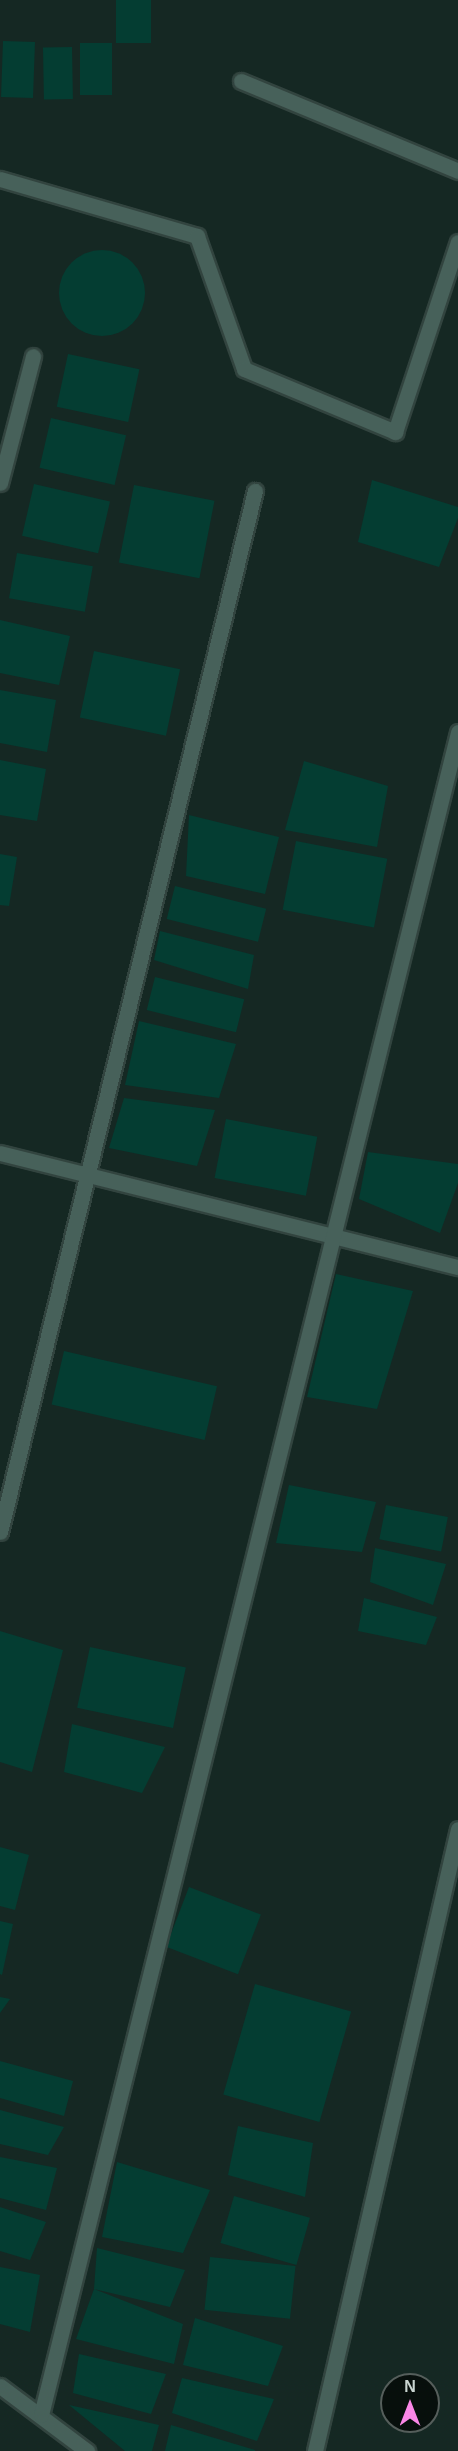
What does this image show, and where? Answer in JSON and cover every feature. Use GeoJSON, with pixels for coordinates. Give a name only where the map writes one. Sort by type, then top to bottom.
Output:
{"type":"FeatureCollection","features":[{"type":"Feature","properties":{"kind":"street"},"geometry":{"type":"LineString","coordinates":[[241,81],[458,171]]}},
{"type":"Feature","properties":{"kind":"street"},"geometry":{"type":"LineString","coordinates":[[0,179],[197,236],[244,369],[395,432],[458,242]]}},
{"type":"Feature","properties":{"kind":"street"},"geometry":{"type":"LineString","coordinates":[[0,483],[33,356]]}},
{"type":"Feature","properties":{"kind":"street"},"geometry":{"type":"LineString","coordinates":[[0,1532],[255,491]]}},
{"type":"Feature","properties":{"kind":"street"},"geometry":{"type":"LineString","coordinates":[[41,2415],[458,732]]}},
{"type":"Feature","properties":{"kind":"street"},"geometry":{"type":"LineString","coordinates":[[0,1153],[458,1267]]}},
{"type":"Feature","properties":{"kind":"street"},"geometry":{"type":"LineString","coordinates":[[315,2451],[458,1829]]}},
{"type":"Feature","properties":{"kind":"street"},"geometry":{"type":"LineString","coordinates":[[0,2386],[87,2451]]}},
{"type":"Feature","properties":{"kind":"building"},"geometry":{"type":"Polygon","coordinates":[[[116,0],[151,0],[151,43],[116,43],[116,0]]]}},
{"type":"Feature","properties":{"kind":"building"},"geometry":{"type":"Polygon","coordinates":[[[3,41],[35,42],[33,98],[1,97],[3,41]]]}},
{"type":"Feature","properties":{"kind":"building"},"geometry":{"type":"Polygon","coordinates":[[[80,43],[112,43],[112,95],[80,95],[80,43]]]}},
{"type":"Feature","properties":{"kind":"building"},"geometry":{"type":"Polygon","coordinates":[[[72,47],[73,99],[44,99],[43,48],[72,47]]]}},
{"type":"Feature","properties":{"kind":"building"},"geometry":{"type":"Polygon","coordinates":[[[102,250],[126,257],[138,269],[145,293],[138,317],[126,329],[102,336],[78,329],[66,317],[59,293],[66,269],[78,257],[102,250]]]}},
{"type":"Feature","properties":{"kind":"building"},"geometry":{"type":"Polygon","coordinates":[[[68,354],[139,369],[128,422],[57,407],[68,354]]]}},
{"type":"Feature","properties":{"kind":"building"},"geometry":{"type":"Polygon","coordinates":[[[51,418],[126,435],[115,485],[40,468],[51,418]]]}},
{"type":"Feature","properties":{"kind":"building"},"geometry":{"type":"Polygon","coordinates":[[[372,480],[458,507],[458,518],[439,567],[358,542],[372,480]]]}},
{"type":"Feature","properties":{"kind":"building"},"geometry":{"type":"Polygon","coordinates":[[[34,484],[110,502],[98,553],[22,536],[34,484]]]}},
{"type":"Feature","properties":{"kind":"building"},"geometry":{"type":"Polygon","coordinates":[[[134,485],[214,501],[199,578],[119,563],[134,485]]]}},
{"type":"Feature","properties":{"kind":"building"},"geometry":{"type":"Polygon","coordinates":[[[17,553],[93,566],[85,612],[9,598],[17,553]]]}},
{"type":"Feature","properties":{"kind":"building"},"geometry":{"type":"Polygon","coordinates":[[[0,620],[70,636],[59,685],[0,673],[0,620]]]}},
{"type":"Feature","properties":{"kind":"building"},"geometry":{"type":"Polygon","coordinates":[[[94,651],[180,669],[166,736],[80,718],[94,651]]]}},
{"type":"Feature","properties":{"kind":"building"},"geometry":{"type":"Polygon","coordinates":[[[0,690],[56,700],[47,752],[0,743],[0,690]]]}},
{"type":"Feature","properties":{"kind":"building"},"geometry":{"type":"Polygon","coordinates":[[[0,760],[46,769],[37,821],[0,815],[0,760]]]}},
{"type":"Feature","properties":{"kind":"building"},"geometry":{"type":"Polygon","coordinates":[[[304,761],[388,786],[377,847],[285,830],[304,761]]]}},
{"type":"Feature","properties":{"kind":"building"},"geometry":{"type":"Polygon","coordinates":[[[189,815],[279,837],[265,894],[186,876],[189,815]]]}},
{"type":"Feature","properties":{"kind":"building"},"geometry":{"type":"Polygon","coordinates":[[[296,841],[387,859],[374,927],[283,910],[296,841]]]}},
{"type":"Feature","properties":{"kind":"building"},"geometry":{"type":"Polygon","coordinates":[[[0,854],[17,857],[9,906],[0,905],[0,854]]]}},
{"type":"Feature","properties":{"kind":"building"},"geometry":{"type":"Polygon","coordinates":[[[175,886],[266,909],[258,942],[167,919],[175,886]]]}},
{"type":"Feature","properties":{"kind":"building"},"geometry":{"type":"Polygon","coordinates":[[[160,931],[254,955],[248,989],[154,960],[160,931]]]}},
{"type":"Feature","properties":{"kind":"building"},"geometry":{"type":"Polygon","coordinates":[[[155,977],[244,999],[236,1032],[147,1010],[155,977]]]}},
{"type":"Feature","properties":{"kind":"building"},"geometry":{"type":"Polygon","coordinates":[[[139,1021],[236,1044],[219,1098],[125,1085],[139,1021]]]}},
{"type":"Feature","properties":{"kind":"building"},"geometry":{"type":"Polygon","coordinates":[[[124,1098],[215,1110],[197,1166],[109,1148],[124,1098]]]}},
{"type":"Feature","properties":{"kind":"building"},"geometry":{"type":"Polygon","coordinates":[[[226,1119],[317,1137],[306,1196],[215,1178],[226,1119]]]}},
{"type":"Feature","properties":{"kind":"building"},"geometry":{"type":"Polygon","coordinates":[[[368,1152],[458,1164],[458,1183],[440,1233],[359,1199],[368,1152]]]}},
{"type":"Feature","properties":{"kind":"building"},"geometry":{"type":"Polygon","coordinates":[[[336,1274],[413,1291],[377,1409],[307,1397],[336,1274]]]}},
{"type":"Feature","properties":{"kind":"building"},"geometry":{"type":"Polygon","coordinates":[[[64,1351],[217,1386],[205,1440],[52,1405],[64,1351]]]}},
{"type":"Feature","properties":{"kind":"building"},"geometry":{"type":"Polygon","coordinates":[[[289,1485],[376,1502],[362,1552],[276,1543],[289,1485]]]}},
{"type":"Feature","properties":{"kind":"building"},"geometry":{"type":"Polygon","coordinates":[[[386,1505],[448,1517],[441,1551],[379,1539],[386,1505]]]}},
{"type":"Feature","properties":{"kind":"building"},"geometry":{"type":"Polygon","coordinates":[[[375,1548],[446,1564],[433,1605],[370,1582],[375,1548]]]}},
{"type":"Feature","properties":{"kind":"building"},"geometry":{"type":"Polygon","coordinates":[[[364,1598],[437,1617],[426,1645],[358,1631],[364,1598]]]}},
{"type":"Feature","properties":{"kind":"building"},"geometry":{"type":"Polygon","coordinates":[[[0,1631],[63,1650],[32,1772],[0,1762],[0,1631]]]}},
{"type":"Feature","properties":{"kind":"building"},"geometry":{"type":"Polygon","coordinates":[[[90,1647],[186,1667],[173,1728],[77,1708],[90,1647]]]}},
{"type":"Feature","properties":{"kind":"building"},"geometry":{"type":"Polygon","coordinates":[[[72,1724],[165,1747],[142,1793],[64,1772],[72,1724]]]}},
{"type":"Feature","properties":{"kind":"building"},"geometry":{"type":"Polygon","coordinates":[[[0,1847],[29,1855],[15,1910],[0,1906],[0,1847]]]}},
{"type":"Feature","properties":{"kind":"building"},"geometry":{"type":"Polygon","coordinates":[[[189,1887],[261,1915],[238,1974],[166,1947],[189,1887]]]}},
{"type":"Feature","properties":{"kind":"building"},"geometry":{"type":"Polygon","coordinates":[[[0,1921],[13,1924],[2,1975],[0,1974],[0,1921]]]}},
{"type":"Feature","properties":{"kind":"building"},"geometry":{"type":"Polygon","coordinates":[[[255,1984],[351,2012],[319,2122],[223,2095],[255,1984]]]}},
{"type":"Feature","properties":{"kind":"building"},"geometry":{"type":"Polygon","coordinates":[[[0,1997],[10,1999],[0,2013],[0,1997]]]}},
{"type":"Feature","properties":{"kind":"building"},"geometry":{"type":"Polygon","coordinates":[[[0,2061],[73,2081],[64,2116],[0,2098],[0,2061]]]}},
{"type":"Feature","properties":{"kind":"building"},"geometry":{"type":"Polygon","coordinates":[[[0,2110],[64,2127],[48,2155],[0,2144],[0,2110]]]}},
{"type":"Feature","properties":{"kind":"building"},"geometry":{"type":"Polygon","coordinates":[[[238,2126],[313,2143],[305,2197],[228,2175],[238,2126]]]}},
{"type":"Feature","properties":{"kind":"building"},"geometry":{"type":"Polygon","coordinates":[[[0,2157],[57,2168],[46,2210],[0,2198],[0,2157]]]}},
{"type":"Feature","properties":{"kind":"building"},"geometry":{"type":"Polygon","coordinates":[[[117,2162],[210,2190],[183,2253],[102,2237],[117,2162]]]}},
{"type":"Feature","properties":{"kind":"building"},"geometry":{"type":"Polygon","coordinates":[[[234,2196],[310,2218],[296,2265],[220,2243],[234,2196]]]}},
{"type":"Feature","properties":{"kind":"building"},"geometry":{"type":"Polygon","coordinates":[[[0,2207],[46,2222],[30,2260],[0,2251],[0,2207]]]}},
{"type":"Feature","properties":{"kind":"building"},"geometry":{"type":"Polygon","coordinates":[[[97,2248],[185,2270],[170,2307],[94,2289],[97,2248]]]}},
{"type":"Feature","properties":{"kind":"building"},"geometry":{"type":"Polygon","coordinates":[[[210,2257],[296,2266],[290,2319],[204,2310],[210,2257]]]}},
{"type":"Feature","properties":{"kind":"building"},"geometry":{"type":"Polygon","coordinates":[[[0,2267],[40,2275],[30,2332],[0,2324],[0,2267]]]}},
{"type":"Feature","properties":{"kind":"building"},"geometry":{"type":"Polygon","coordinates":[[[94,2289],[183,2324],[174,2364],[76,2339],[94,2289]]]}},
{"type":"Feature","properties":{"kind":"building"},"geometry":{"type":"Polygon","coordinates":[[[195,2318],[283,2346],[268,2386],[183,2365],[195,2318]]]}},
{"type":"Feature","properties":{"kind":"building"},"geometry":{"type":"Polygon","coordinates":[[[79,2354],[166,2374],[151,2414],[73,2393],[79,2354]]]}},
{"type":"Feature","properties":{"kind":"building"},"geometry":{"type":"Polygon","coordinates":[[[182,2378],[274,2399],[257,2441],[172,2413],[182,2378]]]}},
{"type":"Feature","properties":{"kind":"building"},"geometry":{"type":"Polygon","coordinates":[[[69,2405],[159,2425],[152,2451],[125,2451],[69,2405]]]}},
{"type":"Feature","properties":{"kind":"building"},"geometry":{"type":"Polygon","coordinates":[[[171,2425],[255,2450],[255,2451],[165,2451],[171,2425]]]}}]}
